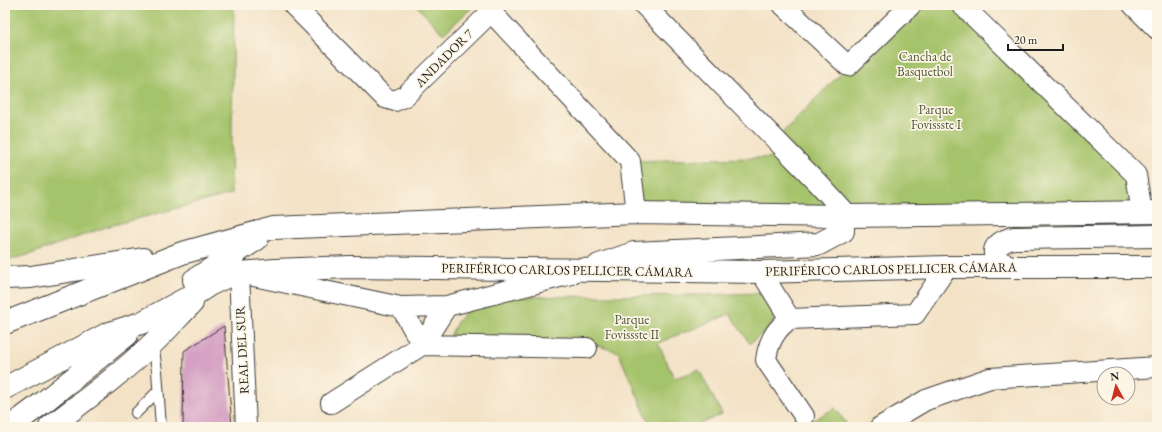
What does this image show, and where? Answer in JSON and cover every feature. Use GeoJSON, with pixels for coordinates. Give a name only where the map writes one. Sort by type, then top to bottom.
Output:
{"type":"FeatureCollection","features":[{"type":"Feature","properties":{"kind":"main road"},"geometry":{"type":"LineString","coordinates":[[5,323],[182,253],[273,228],[636,213],[846,216],[1150,212]]}},
{"type":"Feature","properties":{"kind":"main road"},"geometry":{"type":"LineString","coordinates":[[583,271],[634,253],[819,244],[842,231],[846,216]]}},
{"type":"Feature","properties":{"kind":"main road"},"geometry":{"type":"LineString","coordinates":[[141,323],[199,277],[230,270],[273,228]]}},
{"type":"Feature","properties":{"kind":"main road"},"geometry":{"type":"LineString","coordinates":[[1009,266],[998,261],[995,254],[996,247],[1002,241],[1014,238],[1157,236]]}},
{"type":"Feature","properties":{"kind":"main road"},"geometry":{"type":"LineString","coordinates":[[5,278],[31,277],[182,253]]}},
{"type":"Feature","properties":{"kind":"main road","name":"PERIFÉRICO CARLOS PELLICER CÁMARA"},"geometry":{"type":"LineString","coordinates":[[5,388],[77,362],[107,334],[141,323],[200,291],[230,270],[350,267],[761,272],[1009,266],[1157,267]]}},
{"type":"Feature","properties":{"kind":"main road"},"geometry":{"type":"LineString","coordinates":[[50,427],[101,389],[153,343],[209,285]]}},
{"type":"Feature","properties":{"kind":"main road"},"geometry":{"type":"LineString","coordinates":[[10,427],[77,362],[101,389]]}},
{"type":"Feature","properties":{"kind":"street","name":"ANDADOR 7"},"geometry":{"type":"LineString","coordinates":[[293,5],[385,98],[395,101],[406,96],[490,12],[630,161],[636,213]]}},
{"type":"Feature","properties":{"kind":"street"},"geometry":{"type":"LineString","coordinates":[[644,5],[819,184],[846,216]]}},
{"type":"Feature","properties":{"kind":"street"},"geometry":{"type":"LineString","coordinates":[[783,5],[848,66],[911,5]]}},
{"type":"Feature","properties":{"kind":"street"},"geometry":{"type":"LineString","coordinates":[[962,5],[1136,175],[1150,212]]}},
{"type":"Feature","properties":{"kind":"street"},"geometry":{"type":"LineString","coordinates":[[1133,5],[1157,29]]}},
{"type":"Feature","properties":{"kind":"street"},"geometry":{"type":"LineString","coordinates":[[804,416],[766,360],[767,349],[774,334],[781,325],[790,319],[914,314],[947,267]]}},
{"type":"Feature","properties":{"kind":"street"},"geometry":{"type":"LineString","coordinates":[[230,270],[401,307],[447,306],[583,271]]}},
{"type":"Feature","properties":{"kind":"street","name":"REAL DEL SUR"},"geometry":{"type":"LineString","coordinates":[[230,270],[246,427]]}},
{"type":"Feature","properties":{"kind":"street"},"geometry":{"type":"LineString","coordinates":[[761,272],[790,319]]}},
{"type":"Feature","properties":{"kind":"street"},"geometry":{"type":"LineString","coordinates":[[331,403],[422,345],[447,306]]}},
{"type":"Feature","properties":{"kind":"street"},"geometry":{"type":"LineString","coordinates":[[401,307],[422,345]]}},
{"type":"Feature","properties":{"kind":"street"},"geometry":{"type":"LineString","coordinates":[[422,345],[588,348]]}},
{"type":"Feature","properties":{"kind":"street"},"geometry":{"type":"LineString","coordinates":[[880,427],[926,400],[990,378],[1157,367]]}},
{"type":"Feature","properties":{"kind":"lane"},"geometry":{"type":"LineString","coordinates":[[153,343],[161,427]]}},
{"type":"Feature","properties":{"kind":"lane"},"geometry":{"type":"LineString","coordinates":[[136,413],[158,391]]}},
{"type":"Feature","properties":{"kind":"green space"},"geometry":{"type":"Polygon","coordinates":[[[5,5],[234,5],[231,194],[106,227],[28,255],[5,261],[5,5]]]}},
{"type":"Feature","properties":{"kind":"green space"},"geometry":{"type":"Polygon","coordinates":[[[416,5],[475,5],[443,34],[416,5]]]}},
{"type":"Feature","properties":{"kind":"green space","name":"Parque Fovissste I"},"geometry":{"type":"Polygon","coordinates":[[[910,5],[962,5],[1136,175],[1142,212],[636,213],[630,161],[792,157],[776,139],[910,5]]]}},
{"type":"Feature","properties":{"kind":"green space","name":"Parque Fovissste II"},"geometry":{"type":"Polygon","coordinates":[[[758,293],[767,302],[774,315],[770,326],[750,344],[730,314],[658,343],[674,378],[699,370],[722,414],[698,425],[698,427],[651,427],[618,352],[598,346],[450,337],[457,322],[469,308],[506,297],[758,293]]]}},
{"type":"Feature","properties":{"kind":"green space"},"geometry":{"type":"Polygon","coordinates":[[[835,408],[849,427],[801,427],[835,408]]]}},
{"type":"Feature","properties":{"kind":"building"},"geometry":{"type":"Polygon","coordinates":[[[224,326],[232,427],[183,427],[184,351],[224,326]]]}},
{"type":"Feature","properties":{"kind":"park label","name":"Cancha de Basquetbol"},"geometry":{"type":"Point","coordinates":[925,64]}}]}
